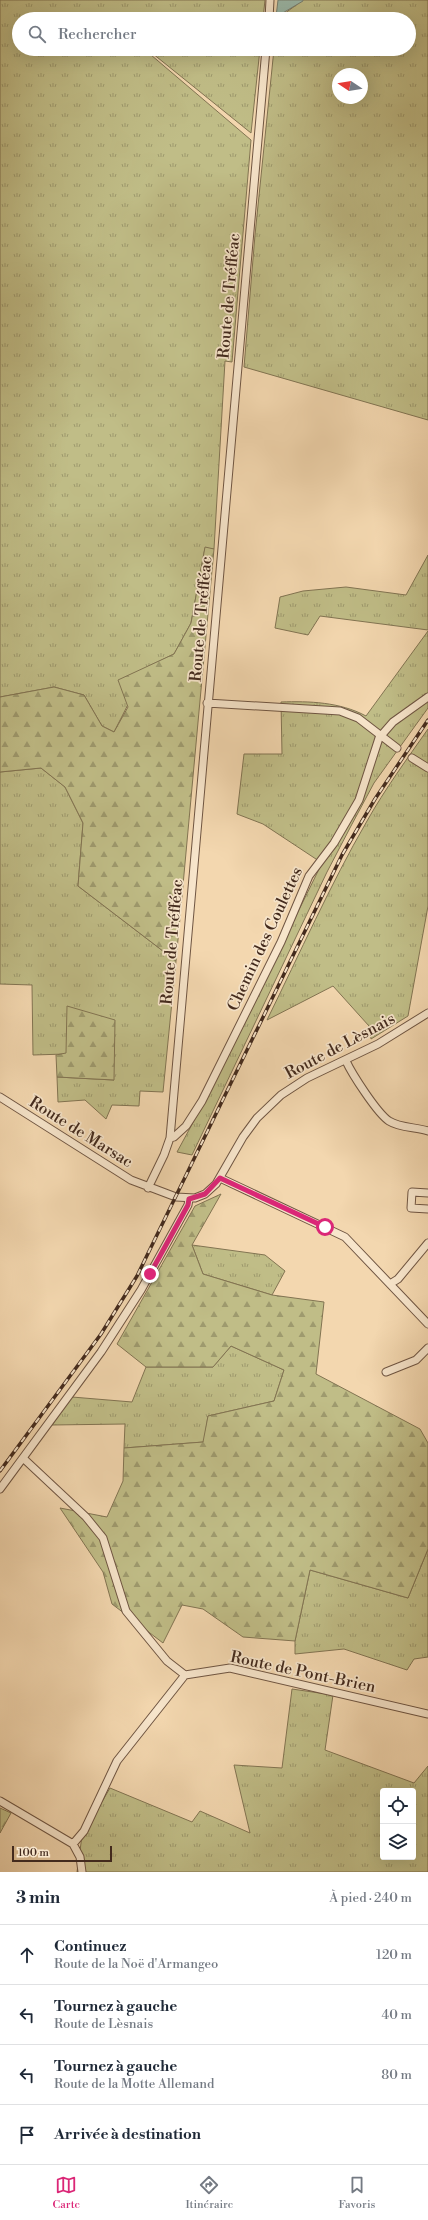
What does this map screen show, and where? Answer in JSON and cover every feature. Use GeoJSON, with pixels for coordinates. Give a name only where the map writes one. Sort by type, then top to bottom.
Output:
{"type":"FeatureCollection","features":[{"type":"Feature","properties":{"kind":"street"},"geometry":{"type":"LineString","coordinates":[[269,12],[270,0]]}},
{"type":"Feature","properties":{"kind":"street","name":"Route de Tréfféac"},"geometry":{"type":"LineString","coordinates":[[148,1188],[164,1155],[170,1138],[265,56]]}},
{"type":"Feature","properties":{"kind":"street","name":"Chemin des Coulettes"},"geometry":{"type":"LineString","coordinates":[[170,1138],[174,1137],[186,1126],[202,1101],[280,942],[309,876],[334,843],[359,800],[367,780],[374,750],[381,736],[394,722],[428,697]]}},
{"type":"Feature","properties":{"kind":"street"},"geometry":{"type":"LineString","coordinates":[[208,703],[340,712],[358,718],[397,748]]}},
{"type":"Feature","properties":{"kind":"street"},"geometry":{"type":"LineString","coordinates":[[412,758],[428,768]]}},
{"type":"Feature","properties":{"kind":"street","name":"Route de Lèsnais"},"geometry":{"type":"LineString","coordinates":[[189,1199],[205,1194],[220,1178],[250,1127],[281,1095],[307,1078],[346,1061],[427,1017]]}},
{"type":"Feature","properties":{"kind":"street"},"geometry":{"type":"LineString","coordinates":[[346,1061],[350,1070],[377,1110],[389,1121],[401,1126],[428,1131]]}},
{"type":"Feature","properties":{"kind":"street","name":"Route de Marsac"},"geometry":{"type":"LineString","coordinates":[[0,1097],[118,1172],[148,1188]]}},
{"type":"Feature","properties":{"kind":"street"},"geometry":{"type":"LineString","coordinates":[[220,1178],[345,1237],[428,1324]]}},
{"type":"Feature","properties":{"kind":"street"},"geometry":{"type":"LineString","coordinates":[[0,1489],[101,1352],[142,1290],[188,1205],[189,1199],[176,1197],[148,1188]]}},
{"type":"Feature","properties":{"kind":"street"},"geometry":{"type":"LineString","coordinates":[[428,1193],[412,1192],[411,1208],[428,1209]]}},
{"type":"Feature","properties":{"kind":"street"},"geometry":{"type":"LineString","coordinates":[[390,1284],[398,1279],[428,1243]]}},
{"type":"Feature","properties":{"kind":"street"},"geometry":{"type":"LineString","coordinates":[[386,1372],[416,1360],[422,1351],[428,1348]]}},
{"type":"Feature","properties":{"kind":"street"},"geometry":{"type":"LineString","coordinates":[[23,1458],[86,1517],[103,1538],[126,1611],[167,1661],[185,1675],[117,1761],[84,1831],[73,1844]]}},
{"type":"Feature","properties":{"kind":"street","name":"Route de Pont-Brien"},"geometry":{"type":"LineString","coordinates":[[185,1675],[230,1668],[428,1714]]}},
{"type":"Feature","properties":{"kind":"street"},"geometry":{"type":"LineString","coordinates":[[0,1801],[73,1844],[80,1857],[82,1872]]}},
{"type":"Feature","properties":{"kind":"green space"},"geometry":{"type":"Polygon","coordinates":[[[0,0],[265,0],[264,12],[12,12],[12,56],[152,56],[251,140],[232,362],[225,361],[214,549],[205,548],[191,623],[174,654],[147,667],[114,732],[102,726],[84,695],[54,687],[0,697],[0,0]]]}},
{"type":"Feature","properties":{"kind":"green space"},"geometry":{"type":"Polygon","coordinates":[[[303,0],[428,0],[428,420],[244,367],[255,235],[273,56],[416,56],[416,12],[287,12],[303,0]]]}},
{"type":"Feature","properties":{"kind":"green space"},"geometry":{"type":"Polygon","coordinates":[[[156,56],[259,56],[251,133],[156,56]]]}},
{"type":"Feature","properties":{"kind":"green space"},"geometry":{"type":"Polygon","coordinates":[[[205,547],[214,549],[176,961],[78,886],[83,823],[65,787],[41,768],[0,772],[0,697],[54,687],[84,695],[102,726],[114,732],[128,707],[118,680],[174,654],[191,623],[205,547]]]}},
{"type":"Feature","properties":{"kind":"green space"},"geometry":{"type":"Polygon","coordinates":[[[428,555],[428,630],[320,616],[308,635],[275,628],[280,597],[303,591],[346,587],[406,595],[428,555]]]}},
{"type":"Feature","properties":{"kind":"green space"},"geometry":{"type":"Polygon","coordinates":[[[428,631],[428,708],[374,783],[351,826],[327,872],[192,1155],[177,1152],[208,1095],[322,863],[263,824],[237,814],[244,754],[282,754],[281,702],[324,703],[356,711],[366,716],[428,631]]]}},
{"type":"Feature","properties":{"kind":"green space"},"geometry":{"type":"Polygon","coordinates":[[[428,729],[428,906],[408,1016],[371,1039],[369,1026],[333,986],[267,1020],[353,845],[381,797],[428,729]]]}},
{"type":"Feature","properties":{"kind":"green space"},"geometry":{"type":"Polygon","coordinates":[[[41,768],[65,787],[83,823],[78,886],[176,961],[163,1092],[140,1091],[139,1106],[112,1105],[106,1119],[85,1100],[58,1102],[57,1077],[114,1080],[66,1054],[33,1055],[32,985],[0,984],[0,772],[41,768]]]}},
{"type":"Feature","properties":{"kind":"green space"},"geometry":{"type":"Polygon","coordinates":[[[67,1006],[115,1020],[114,1080],[57,1077],[56,1055],[66,1053],[67,1006]]]}},
{"type":"Feature","properties":{"kind":"green space"},"geometry":{"type":"Polygon","coordinates":[[[221,1194],[192,1245],[203,1274],[272,1295],[324,1302],[316,1374],[420,1429],[428,1443],[428,1549],[408,1598],[310,1570],[295,1641],[243,1637],[203,1609],[182,1605],[163,1643],[112,1604],[103,1572],[60,1508],[107,1517],[123,1481],[124,1448],[203,1442],[208,1416],[274,1401],[284,1370],[231,1346],[213,1367],[146,1367],[117,1344],[195,1206],[221,1194]]]}},
{"type":"Feature","properties":{"kind":"green space"},"geometry":{"type":"Polygon","coordinates":[[[192,1245],[265,1255],[285,1271],[272,1295],[203,1274],[192,1245]]]}},
{"type":"Feature","properties":{"kind":"green space"},"geometry":{"type":"Polygon","coordinates":[[[231,1346],[284,1370],[274,1401],[208,1416],[204,1442],[124,1448],[125,1424],[52,1425],[72,1397],[132,1402],[146,1367],[213,1367],[231,1346]]]}},
{"type":"Feature","properties":{"kind":"green space"},"geometry":{"type":"Polygon","coordinates":[[[428,1549],[428,1657],[414,1659],[407,1670],[344,1649],[295,1654],[295,1641],[310,1570],[408,1598],[428,1549]]]}},
{"type":"Feature","properties":{"kind":"green space"},"geometry":{"type":"Polygon","coordinates":[[[292,1689],[333,1695],[325,1750],[414,1783],[428,1766],[428,1872],[77,1872],[82,1836],[110,1788],[192,1822],[200,1811],[250,1833],[234,1765],[282,1768],[292,1689]]]}},
{"type":"Feature","properties":{"kind":"green space"},"geometry":{"type":"Polygon","coordinates":[[[0,1808],[11,1813],[0,1833],[0,1808]]]}},
{"type":"Feature","properties":{"kind":"shaded area"},"geometry":{"type":"Polygon","coordinates":[[[278,0],[303,0],[284,12],[277,12],[278,0]]]}},
{"type":"Feature","properties":{"kind":"railway"},"geometry":{"type":"LineString","coordinates":[[0,1471],[101,1334],[137,1276],[342,855],[375,799],[428,720]]}},
{"type":"Feature","properties":{"kind":"route"},"geometry":{"type":"LineString","coordinates":[[150,1274],[188,1205],[189,1199],[205,1194],[220,1178],[325,1227]]}}]}
